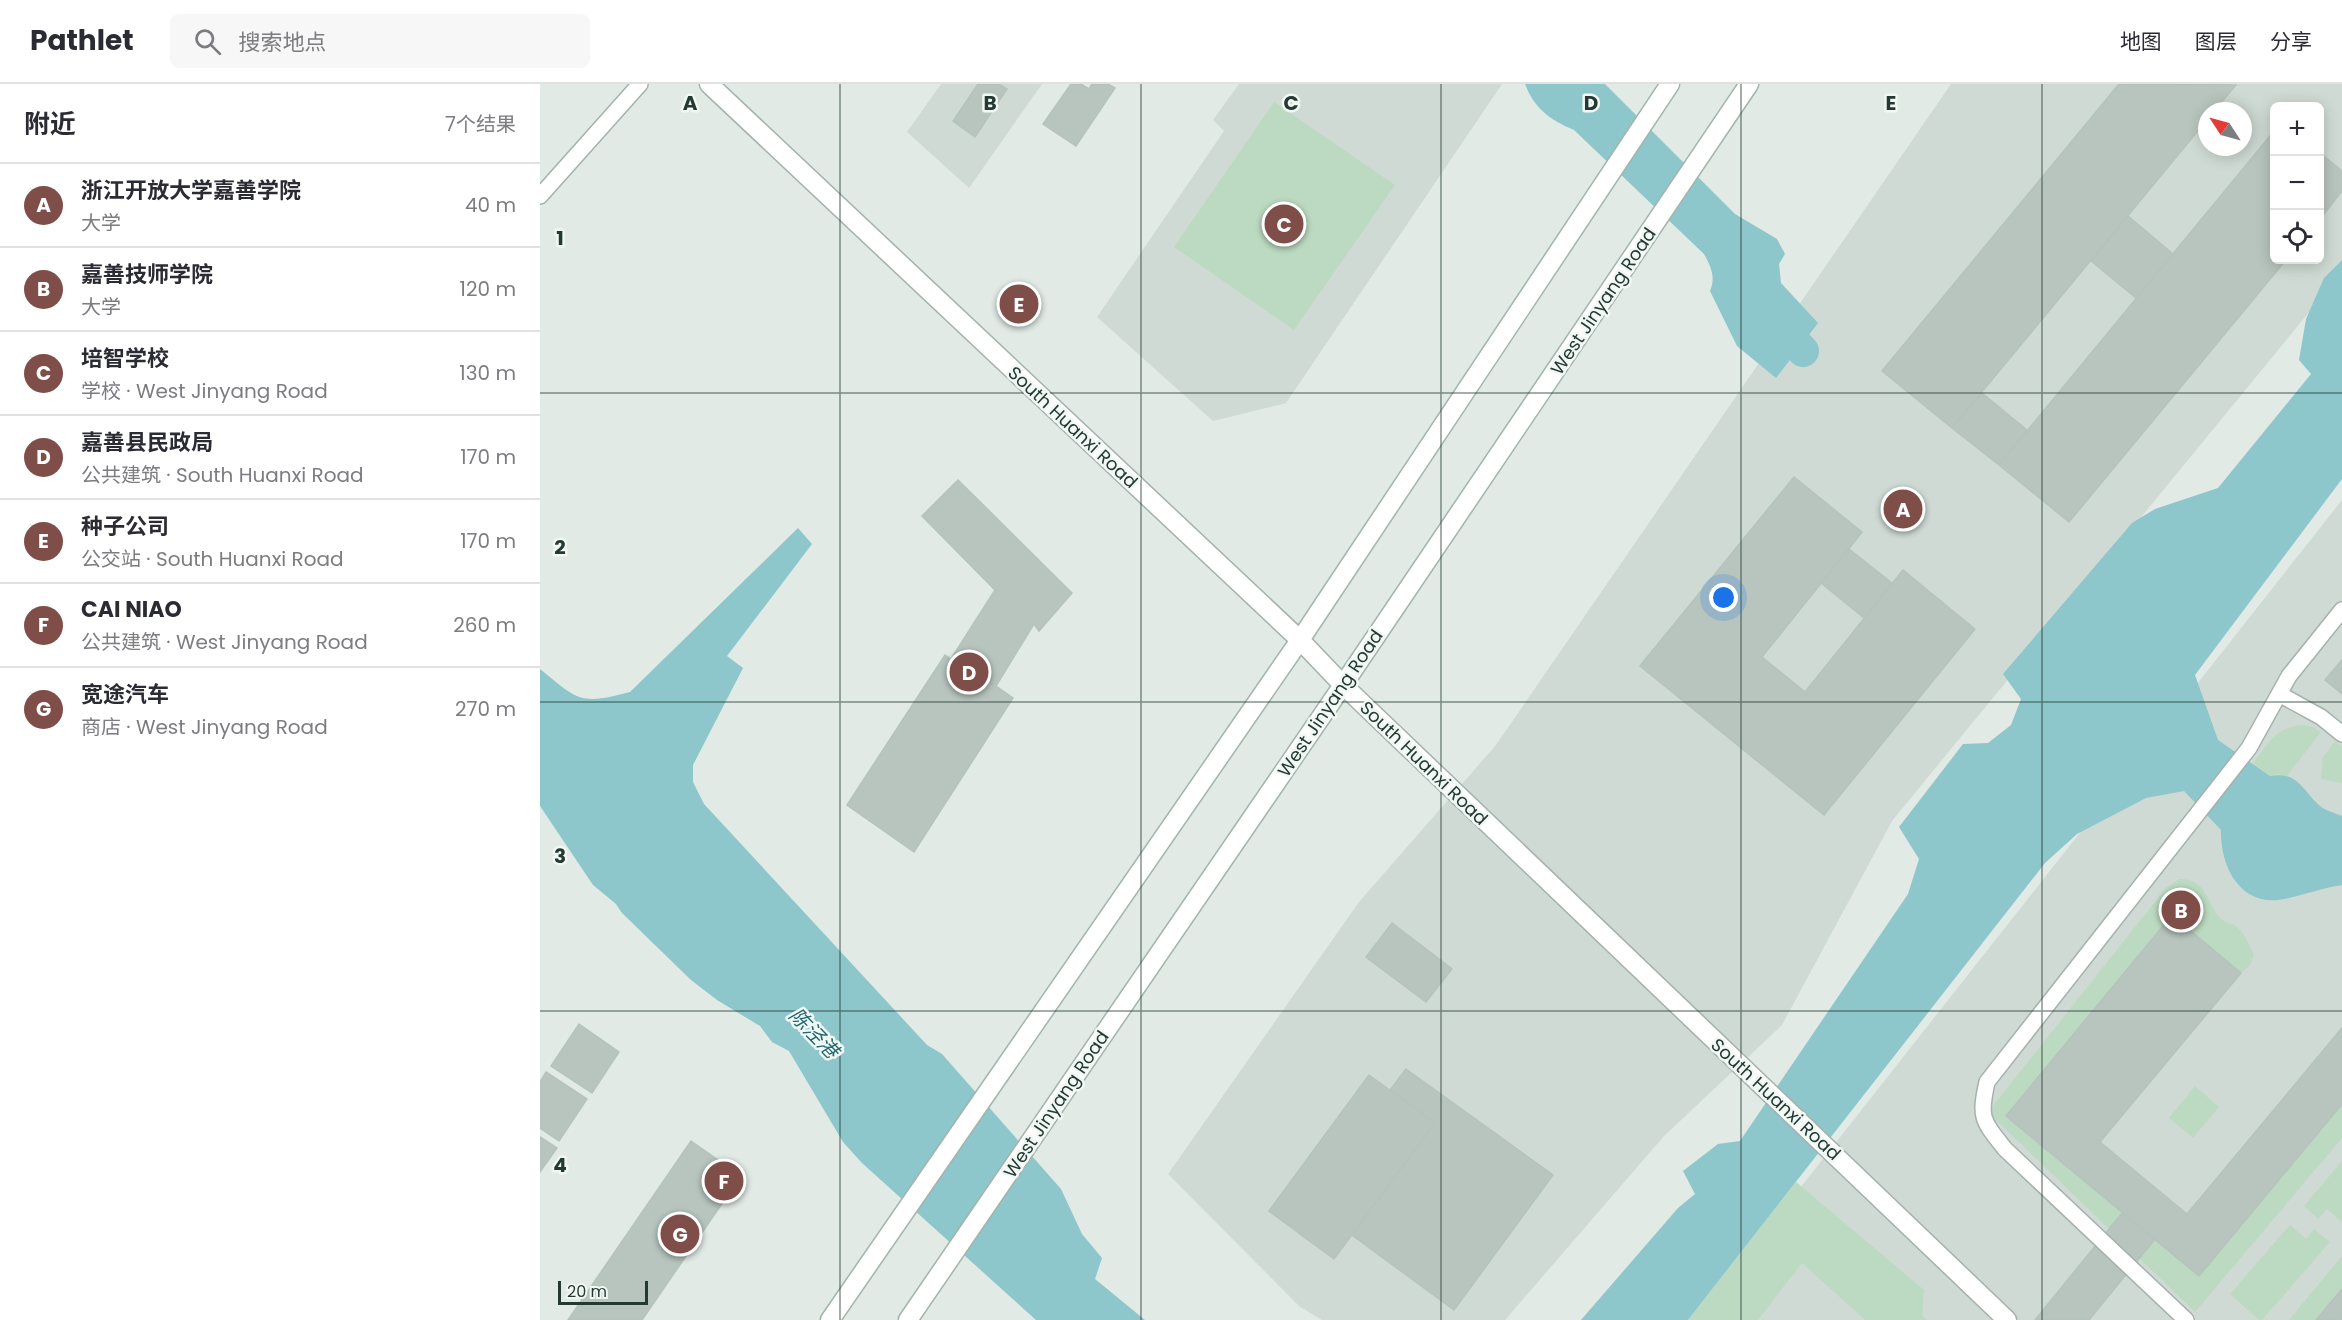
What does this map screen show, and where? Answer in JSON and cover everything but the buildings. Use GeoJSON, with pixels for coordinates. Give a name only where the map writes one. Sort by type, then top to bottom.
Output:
{"type":"FeatureCollection","features":[{"type":"Feature","properties":{"kind":"main road","name":"South Huanxi Road"},"geometry":{"type":"LineString","coordinates":[[709,84],[1300,640],[1343,685],[2007,1320]]}},
{"type":"Feature","properties":{"kind":"main road","name":"West Jinyang Road"},"geometry":{"type":"LineString","coordinates":[[908,1320],[1343,685],[1749,84]]}},
{"type":"Feature","properties":{"kind":"main road"},"geometry":{"type":"LineString","coordinates":[[830,1320],[1300,640],[1667,88]]}},
{"type":"Feature","properties":{"kind":"lane"},"geometry":{"type":"LineString","coordinates":[[540,196],[640,84]]}},
{"type":"Feature","properties":{"kind":"lane"},"geometry":{"type":"LineString","coordinates":[[2186,1320],[2005,1149],[1986,1124],[1981,1108],[1987,1082],[2249,748],[2289,676],[2342,610]]}},
{"type":"Feature","properties":{"kind":"lane"},"geometry":{"type":"LineString","coordinates":[[2279,694],[2321,717],[2342,734]]}},
{"type":"Feature","properties":{"kind":"shaded area"},"geometry":{"type":"Polygon","coordinates":[[[941,84],[1042,84],[969,188],[907,132],[941,84]]]}},
{"type":"Feature","properties":{"kind":"shaded area"},"geometry":{"type":"Polygon","coordinates":[[[1239,84],[1502,84],[1286,403],[1213,421],[1097,317],[1224,131],[1213,120],[1239,84]]]}},
{"type":"Feature","properties":{"kind":"shaded area"},"geometry":{"type":"Polygon","coordinates":[[[1951,84],[2342,84],[2342,272],[1892,821],[1782,1025],[1664,1136],[1505,1320],[1322,1320],[1299,1306],[1168,1174],[1359,902],[1496,745],[1951,84]]]}},
{"type":"Feature","properties":{"kind":"shaded area"},"geometry":{"type":"Polygon","coordinates":[[[2342,500],[2342,1320],[1696,1320],[2342,500]]]}},
{"type":"Feature","properties":{"kind":"green space"},"geometry":{"type":"Polygon","coordinates":[[[1274,102],[1395,185],[1294,330],[1174,247],[1274,102]]]}},
{"type":"Feature","properties":{"kind":"green space"},"geometry":{"type":"Polygon","coordinates":[[[2301,725],[2313,727],[2321,732],[2287,776],[2279,774],[2270,776],[2253,763],[2278,733],[2284,729],[2301,725]]]}},
{"type":"Feature","properties":{"kind":"green space"},"geometry":{"type":"Polygon","coordinates":[[[2335,741],[2342,747],[2342,783],[2321,779],[2323,757],[2335,741]]]}},
{"type":"Feature","properties":{"kind":"green space"},"geometry":{"type":"Polygon","coordinates":[[[2179,879],[2197,884],[2218,915],[2240,930],[2254,955],[2250,965],[2241,973],[2173,916],[2006,1116],[2199,1276],[2342,1104],[2342,1138],[2195,1312],[1988,1112],[2166,888],[2179,879]]]}},
{"type":"Feature","properties":{"kind":"green space"},"geometry":{"type":"Polygon","coordinates":[[[2195,1086],[2219,1107],[2193,1138],[2169,1118],[2195,1086]]]}},
{"type":"Feature","properties":{"kind":"green space"},"geometry":{"type":"Polygon","coordinates":[[[2342,1161],[2342,1222],[2327,1209],[2318,1219],[2304,1206],[2342,1161]]]}},
{"type":"Feature","properties":{"kind":"green space"},"geometry":{"type":"Polygon","coordinates":[[[1796,1182],[1924,1290],[1922,1315],[1927,1320],[1865,1320],[1802,1263],[1758,1320],[1688,1320],[1796,1182]]]}},
{"type":"Feature","properties":{"kind":"green space"},"geometry":{"type":"Polygon","coordinates":[[[2290,1225],[2306,1239],[2314,1229],[2330,1242],[2262,1320],[2259,1320],[2230,1294],[2290,1225]]]}},
{"type":"Feature","properties":{"kind":"green space"},"geometry":{"type":"Polygon","coordinates":[[[2342,1256],[2342,1289],[2316,1320],[2289,1320],[2342,1256]]]}},
{"type":"Feature","properties":{"kind":"water"},"geometry":{"type":"Polygon","coordinates":[[[1525,84],[1605,84],[1735,214],[1777,239],[1785,254],[1779,264],[1781,283],[1818,323],[1776,378],[1737,346],[1710,291],[1713,281],[1712,272],[1704,254],[1574,130],[1557,122],[1544,112],[1533,100],[1525,84]]]}},
{"type":"Feature","properties":{"kind":"water"},"geometry":{"type":"Polygon","coordinates":[[[2342,260],[2342,479],[2195,675],[2218,740],[2270,776],[2287,776],[2293,779],[2320,806],[2342,816],[2342,885],[2278,900],[2264,900],[2252,896],[2242,889],[2228,868],[2221,830],[2184,791],[2146,798],[2077,834],[2045,863],[1688,1320],[1581,1320],[1678,1208],[1695,1194],[1683,1171],[1718,1144],[1740,1141],[1908,894],[1919,859],[1899,827],[1963,744],[1988,743],[2011,725],[2021,699],[2003,674],[2132,523],[2155,509],[2218,488],[2311,374],[2299,360],[2306,319],[2324,278],[2342,260]]]}},
{"type":"Feature","properties":{"kind":"water","name":"陈泾港"},"geometry":{"type":"Polygon","coordinates":[[[798,528],[812,544],[727,656],[743,668],[693,765],[693,782],[704,804],[927,1045],[942,1054],[1061,1189],[1082,1234],[1102,1258],[1095,1279],[1145,1320],[1036,1320],[862,1163],[843,1142],[789,1051],[772,1042],[760,1026],[717,1000],[691,980],[622,913],[616,904],[593,885],[540,806],[540,669],[563,688],[581,697],[600,698],[630,692],[798,528]]]}},
{"type":"Feature","properties":{"kind":"waterway"},"geometry":{"type":"LineString","coordinates":[[1770,315],[1803,351]]}},
{"type":"Feature","properties":{"kind":"place","name":"培智学校"},"geometry":{"type":"Point","coordinates":[1284,224]}},
{"type":"Feature","properties":{"kind":"place","name":"种子公司"},"geometry":{"type":"Point","coordinates":[1019,304]}},
{"type":"Feature","properties":{"kind":"place","name":"浙江开放大学嘉善学院"},"geometry":{"type":"Point","coordinates":[1903,509]}},
{"type":"Feature","properties":{"kind":"place","name":"嘉善县民政局"},"geometry":{"type":"Point","coordinates":[969,672]}},
{"type":"Feature","properties":{"kind":"place","name":"嘉善技师学院"},"geometry":{"type":"Point","coordinates":[2181,910]}},
{"type":"Feature","properties":{"kind":"place","name":"CAI NIAO"},"geometry":{"type":"Point","coordinates":[724,1181]}},
{"type":"Feature","properties":{"kind":"place","name":"宽途汽车"},"geometry":{"type":"Point","coordinates":[680,1234]}}]}
